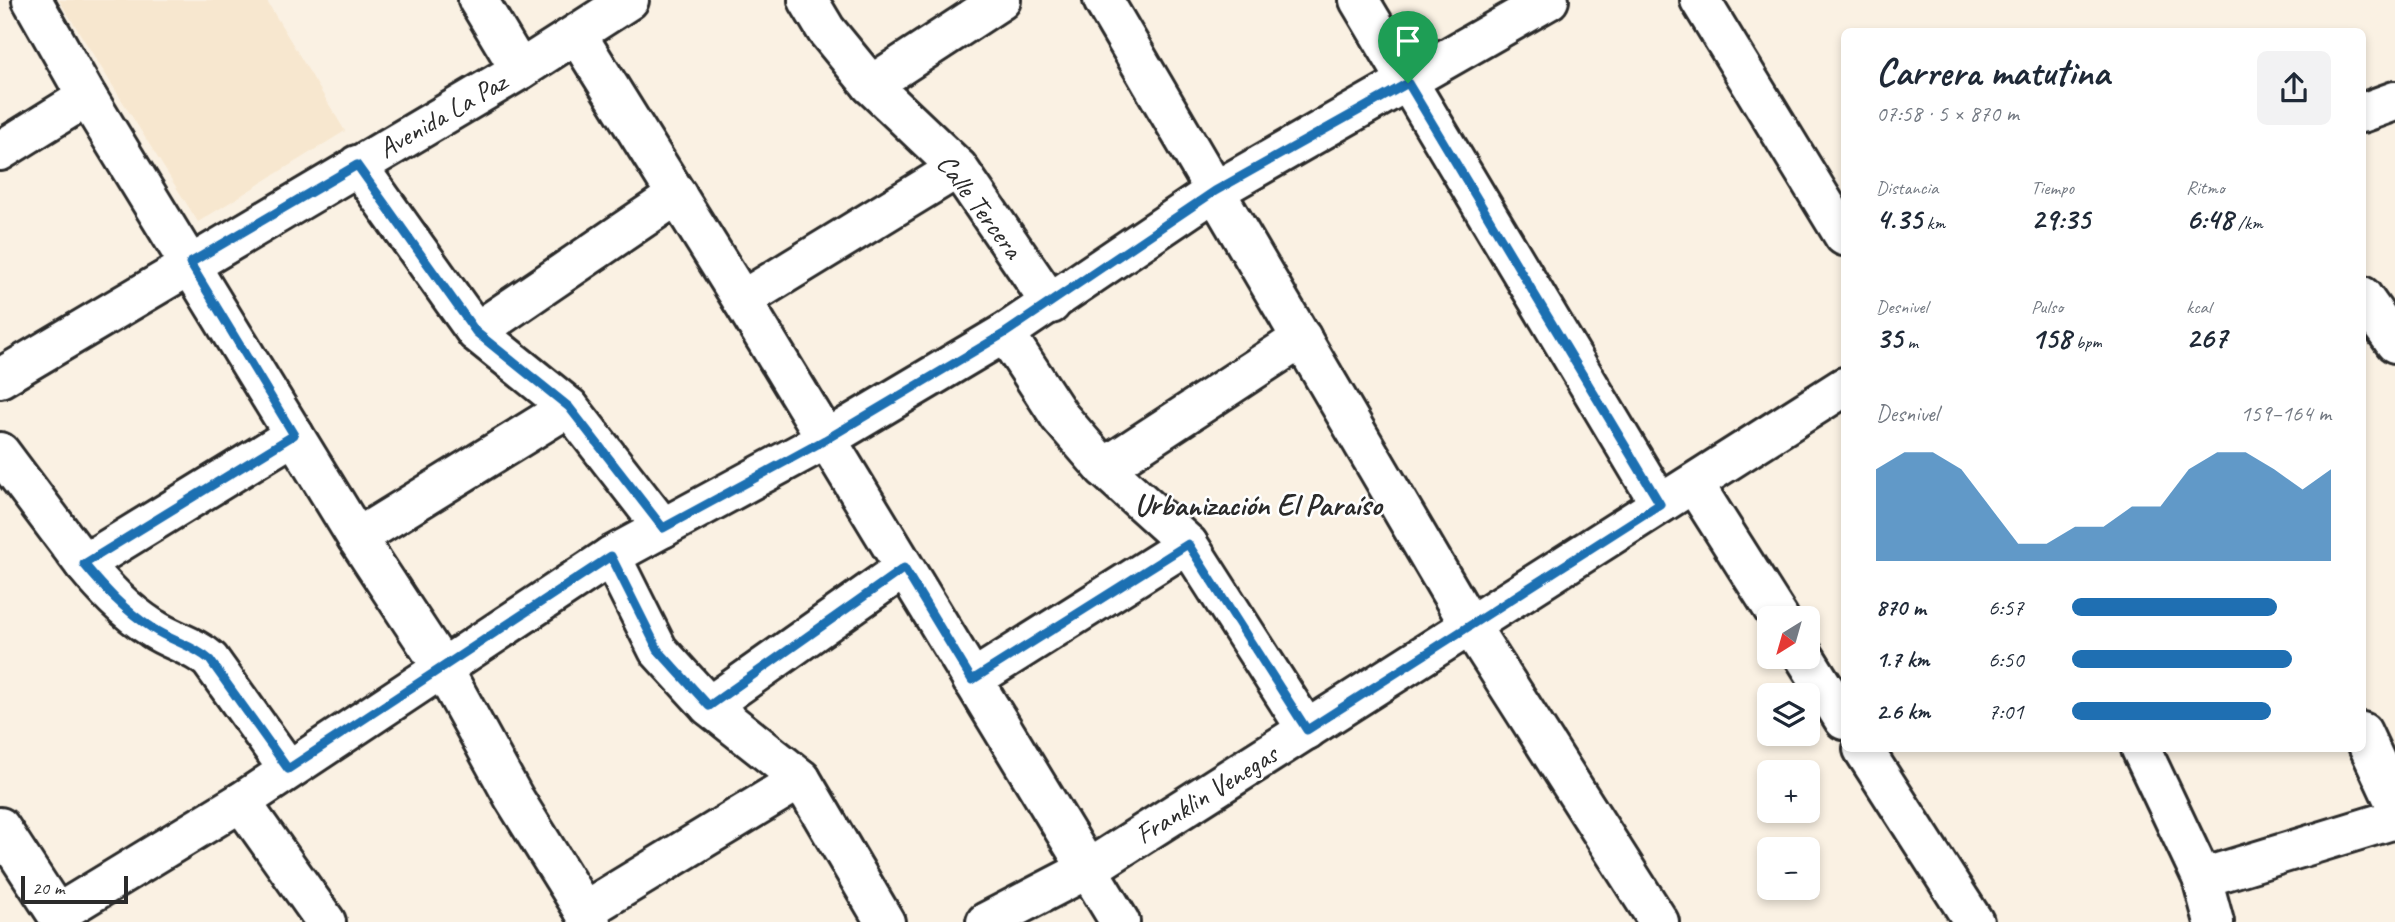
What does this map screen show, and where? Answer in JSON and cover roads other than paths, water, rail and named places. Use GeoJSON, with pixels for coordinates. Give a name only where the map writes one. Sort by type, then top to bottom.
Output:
{"type":"FeatureCollection","features":[{"type":"Feature","properties":{"kind":"street"},"geometry":{"type":"LineString","coordinates":[[0,9],[15,0]]}},
{"type":"Feature","properties":{"kind":"street"},"geometry":{"type":"LineString","coordinates":[[32,0],[87,97],[357,538],[442,667],[514,798],[587,916],[801,779]]}},
{"type":"Feature","properties":{"kind":"street"},"geometry":{"type":"LineString","coordinates":[[478,0],[520,70]]}},
{"type":"Feature","properties":{"kind":"street","name":"Avenida La Paz"},"geometry":{"type":"LineString","coordinates":[[0,378],[190,263],[520,70],[629,0]]}},
{"type":"Feature","properties":{"kind":"street","name":"Calle Tercera"},"geometry":{"type":"LineString","coordinates":[[808,0],[826,30],[871,85],[958,168],[1051,304]]}},
{"type":"Feature","properties":{"kind":"street"},"geometry":{"type":"LineString","coordinates":[[871,85],[1001,0]]}},
{"type":"Feature","properties":{"kind":"street"},"geometry":{"type":"LineString","coordinates":[[1103,0],[1643,916]]}},
{"type":"Feature","properties":{"kind":"street"},"geometry":{"type":"LineString","coordinates":[[1359,0],[1660,504]]}},
{"type":"Feature","properties":{"kind":"street"},"geometry":{"type":"LineString","coordinates":[[0,827],[60,918],[242,802],[611,556],[825,440],[1051,304],[1215,191],[1549,0]]}},
{"type":"Feature","properties":{"kind":"street"},"geometry":{"type":"LineString","coordinates":[[1700,0],[1841,231]]}},
{"type":"Feature","properties":{"kind":"street"},"geometry":{"type":"LineString","coordinates":[[577,35],[742,300],[1120,922]]}},
{"type":"Feature","properties":{"kind":"street"},"geometry":{"type":"LineString","coordinates":[[0,151],[87,97]]}},
{"type":"Feature","properties":{"kind":"street"},"geometry":{"type":"LineString","coordinates":[[2366,112],[2395,102]]}},
{"type":"Feature","properties":{"kind":"street"},"geometry":{"type":"LineString","coordinates":[[357,165],[476,332],[569,407],[663,528]]}},
{"type":"Feature","properties":{"kind":"street"},"geometry":{"type":"LineString","coordinates":[[742,300],[958,168]]}},
{"type":"Feature","properties":{"kind":"street"},"geometry":{"type":"LineString","coordinates":[[476,332],[677,195]]}},
{"type":"Feature","properties":{"kind":"street"},"geometry":{"type":"LineString","coordinates":[[2366,302],[2395,343]]}},
{"type":"Feature","properties":{"kind":"street"},"geometry":{"type":"LineString","coordinates":[[1005,333],[1060,416],[1104,468],[1188,544],[1307,730]]}},
{"type":"Feature","properties":{"kind":"street"},"geometry":{"type":"LineString","coordinates":[[1104,468],[1302,338]]}},
{"type":"Feature","properties":{"kind":"street","name":"Franklin Venegas"},"geometry":{"type":"LineString","coordinates":[[986,922],[1088,869],[1841,389]]}},
{"type":"Feature","properties":{"kind":"street"},"geometry":{"type":"LineString","coordinates":[[357,538],[569,407]]}},
{"type":"Feature","properties":{"kind":"street"},"geometry":{"type":"LineString","coordinates":[[84,564],[294,435]]}},
{"type":"Feature","properties":{"kind":"street"},"geometry":{"type":"LineString","coordinates":[[0,453],[84,564],[128,611],[150,628],[201,652],[210,660],[288,769]]}},
{"type":"Feature","properties":{"kind":"street"},"geometry":{"type":"LineString","coordinates":[[1693,484],[1771,606]]}},
{"type":"Feature","properties":{"kind":"street"},"geometry":{"type":"LineString","coordinates":[[972,680],[1188,544]]}},
{"type":"Feature","properties":{"kind":"street"},"geometry":{"type":"LineString","coordinates":[[611,556],[658,650],[709,706],[801,779],[886,922]]}},
{"type":"Feature","properties":{"kind":"street"},"geometry":{"type":"LineString","coordinates":[[709,706],[904,568]]}},
{"type":"Feature","properties":{"kind":"street"},"geometry":{"type":"LineString","coordinates":[[1812,669],[1841,715]]}},
{"type":"Feature","properties":{"kind":"street"},"geometry":{"type":"LineString","coordinates":[[2366,741],[2395,803]]}},
{"type":"Feature","properties":{"kind":"street"},"geometry":{"type":"LineString","coordinates":[[1865,752],[1973,922]]}},
{"type":"Feature","properties":{"kind":"street"},"geometry":{"type":"LineString","coordinates":[[2142,752],[2202,878],[2214,922]]}},
{"type":"Feature","properties":{"kind":"street"},"geometry":{"type":"LineString","coordinates":[[242,802],[327,922]]}},
{"type":"Feature","properties":{"kind":"street"},"geometry":{"type":"LineString","coordinates":[[2202,878],[2395,819]]}},
{"type":"Feature","properties":{"kind":"district","name":"Urbanización El Paraíso"},"geometry":{"type":"Point","coordinates":[1258,505]}}]}
